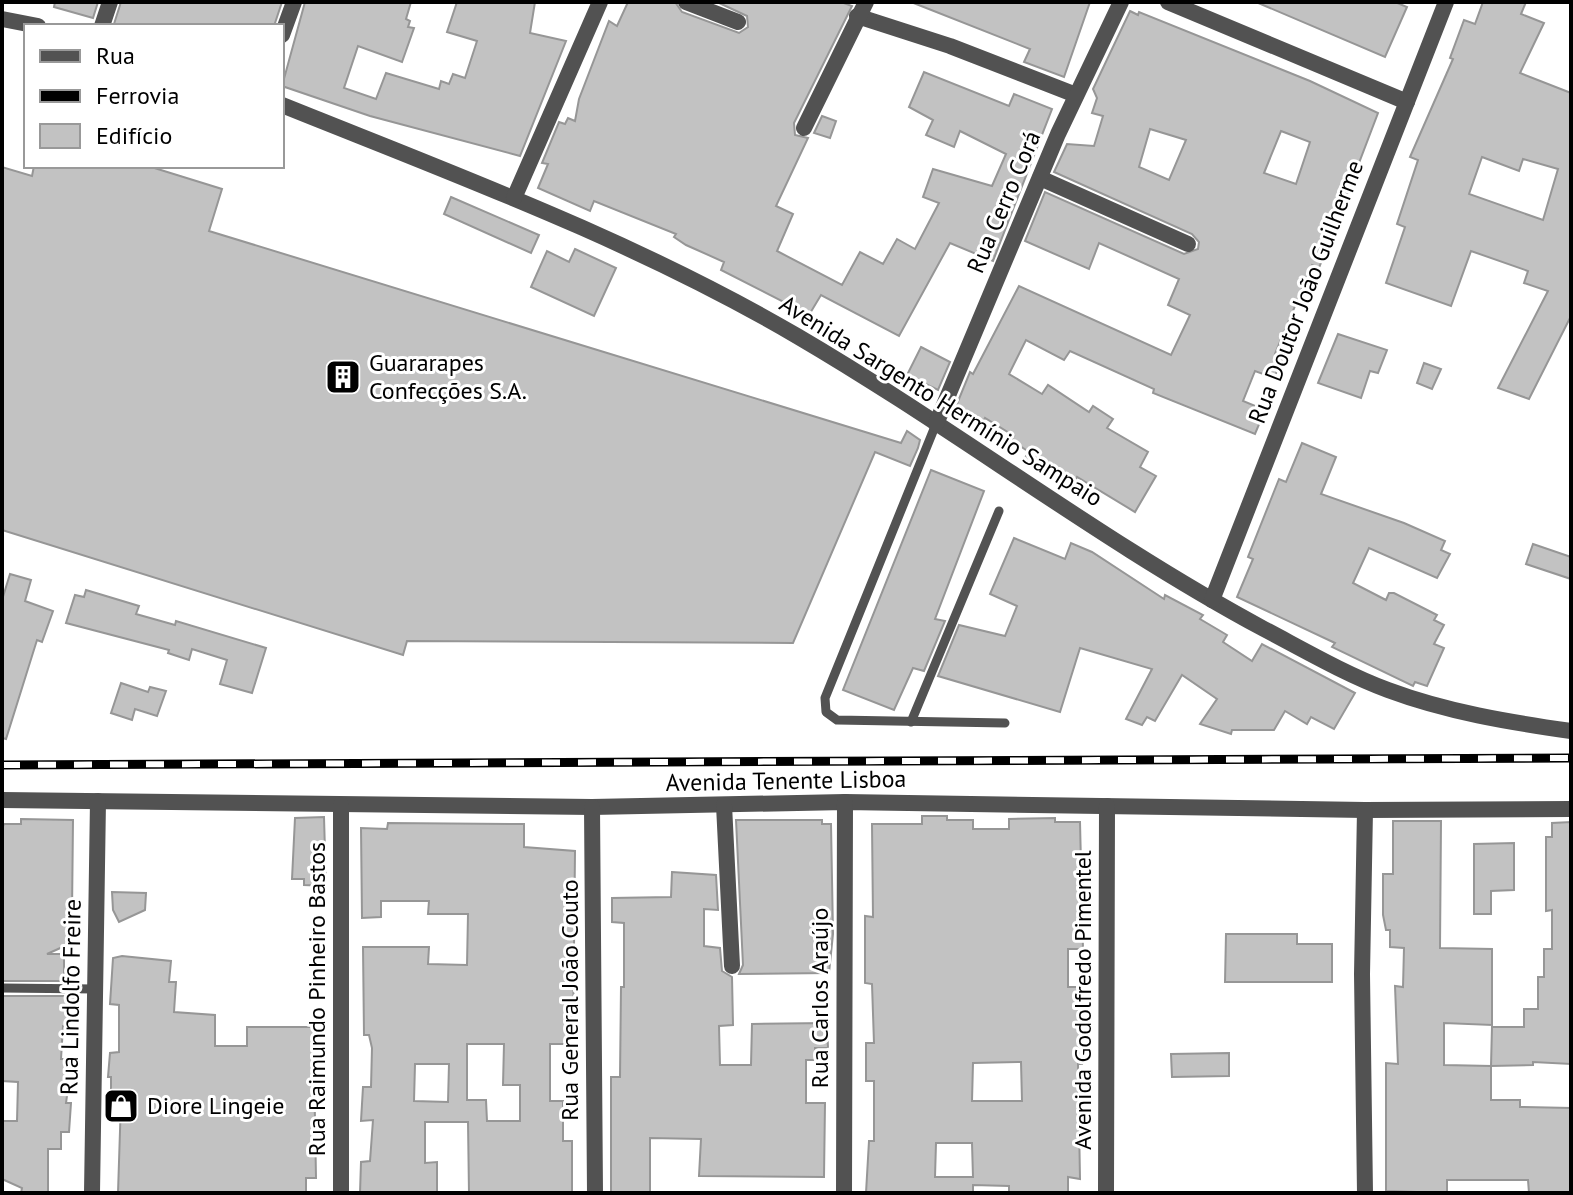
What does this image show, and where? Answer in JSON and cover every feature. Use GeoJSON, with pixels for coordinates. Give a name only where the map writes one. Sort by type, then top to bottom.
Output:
{"type":"FeatureCollection","features":[{"type":"Feature","properties":{"kind":"street"},"geometry":{"type":"LineString","coordinates":[[103,24],[110,2]]}},
{"type":"Feature","properties":{"kind":"street"},"geometry":{"type":"LineString","coordinates":[[284,30],[294,2]]}},
{"type":"Feature","properties":{"kind":"street"},"geometry":{"type":"LineString","coordinates":[[514,198],[600,2]]}},
{"type":"Feature","properties":{"kind":"street"},"geometry":{"type":"LineString","coordinates":[[686,2],[738,22]]}},
{"type":"Feature","properties":{"kind":"street","name":"Rua Cerro Corá"},"geometry":{"type":"LineString","coordinates":[[936,424],[1076,95],[1121,2]]}},
{"type":"Feature","properties":{"kind":"street"},"geometry":{"type":"LineString","coordinates":[[1168,2],[1407,102]]}},
{"type":"Feature","properties":{"kind":"street","name":"Rua Doutor João Guilherme"},"geometry":{"type":"LineString","coordinates":[[1212,600],[1446,2]]}},
{"type":"Feature","properties":{"kind":"street"},"geometry":{"type":"LineString","coordinates":[[804,128],[862,9],[1076,95]]}},
{"type":"Feature","properties":{"kind":"street"},"geometry":{"type":"LineString","coordinates":[[2,19],[28,24]]}},
{"type":"Feature","properties":{"kind":"street","name":"Avenida Sargento Hermínio Sampaio"},"geometry":{"type":"LineString","coordinates":[[284,106],[514,198],[760,315],[1212,600],[1384,688],[1489,719],[1571,731]]}},
{"type":"Feature","properties":{"kind":"street"},"geometry":{"type":"LineString","coordinates":[[1040,178],[1188,244]]}},
{"type":"Feature","properties":{"kind":"street","name":"Avenida Tenente Lisboa"},"geometry":{"type":"LineString","coordinates":[[2,800],[592,807],[845,802],[1365,810],[1571,809]]}},
{"type":"Feature","properties":{"kind":"street","name":"Rua Lindolfo Freire"},"geometry":{"type":"LineString","coordinates":[[92,1193],[98,801]]}},
{"type":"Feature","properties":{"kind":"street","name":"Rua Carlos Araújo"},"geometry":{"type":"LineString","coordinates":[[844,1193],[845,802]]}},
{"type":"Feature","properties":{"kind":"street","name":"Rua Raimundo Pinheiro Bastos"},"geometry":{"type":"LineString","coordinates":[[341,805],[341,1193]]}},
{"type":"Feature","properties":{"kind":"street"},"geometry":{"type":"LineString","coordinates":[[724,805],[732,966]]}},
{"type":"Feature","properties":{"kind":"street","name":"Avenida Godolfredo Pimentel"},"geometry":{"type":"LineString","coordinates":[[1106,1193],[1107,806]]}},
{"type":"Feature","properties":{"kind":"street","name":"Rua General João Couto"},"geometry":{"type":"LineString","coordinates":[[592,807],[595,1193]]}},
{"type":"Feature","properties":{"kind":"street"},"geometry":{"type":"LineString","coordinates":[[1365,810],[1362,974],[1365,1193]]}},
{"type":"Feature","properties":{"kind":"lane"},"geometry":{"type":"LineString","coordinates":[[936,424],[825,698],[826,712],[837,720],[1005,723]]}},
{"type":"Feature","properties":{"kind":"lane"},"geometry":{"type":"LineString","coordinates":[[911,722],[999,511]]}},
{"type":"Feature","properties":{"kind":"lane"},"geometry":{"type":"LineString","coordinates":[[2,988],[95,989]]}},
{"type":"Feature","properties":{"kind":"building"},"geometry":{"type":"Polygon","coordinates":[[[55,2],[98,2],[93,18],[54,7],[55,2]]]}},
{"type":"Feature","properties":{"kind":"building"},"geometry":{"type":"Polygon","coordinates":[[[121,2],[282,2],[275,24],[114,24],[121,2]]]}},
{"type":"Feature","properties":{"kind":"building"},"geometry":{"type":"Polygon","coordinates":[[[305,2],[411,2],[406,19],[410,21],[408,27],[414,28],[402,62],[358,46],[344,88],[376,99],[386,73],[439,89],[441,81],[449,84],[453,74],[465,78],[477,41],[447,32],[457,2],[535,2],[530,33],[566,41],[520,156],[370,116],[284,87],[305,2]]]}},
{"type":"Feature","properties":{"kind":"building"},"geometry":{"type":"Polygon","coordinates":[[[628,2],[675,2],[682,12],[739,33],[748,27],[747,16],[717,2],[841,2],[852,6],[794,123],[795,135],[808,138],[776,206],[793,214],[777,251],[842,285],[860,252],[883,264],[897,239],[915,249],[939,203],[923,197],[933,169],[992,186],[1006,154],[960,131],[954,147],[926,135],[933,120],[909,107],[924,72],[1009,106],[1014,94],[1052,109],[993,261],[950,243],[899,336],[821,295],[809,315],[721,270],[724,262],[686,245],[674,237],[676,234],[594,201],[590,211],[538,188],[548,164],[542,163],[559,122],[565,124],[568,118],[575,121],[579,99],[609,21],[617,26],[628,2]]]}},
{"type":"Feature","properties":{"kind":"building"},"geometry":{"type":"Polygon","coordinates":[[[911,2],[1090,2],[1064,77],[1024,62],[1030,49],[911,2]]]}},
{"type":"Feature","properties":{"kind":"building"},"geometry":{"type":"Polygon","coordinates":[[[1256,2],[1395,2],[1407,7],[1385,57],[1256,2]]]}},
{"type":"Feature","properties":{"kind":"building"},"geometry":{"type":"Polygon","coordinates":[[[1483,2],[1526,2],[1521,14],[1544,23],[1520,73],[1571,93],[1571,316],[1529,399],[1498,388],[1548,291],[1524,283],[1528,271],[1471,251],[1451,306],[1386,283],[1405,227],[1397,224],[1418,160],[1410,157],[1453,59],[1450,58],[1464,20],[1475,24],[1483,2]],[[1482,157],[1469,194],[1543,220],[1558,169],[1523,159],[1519,171],[1482,157]]]}},
{"type":"Feature","properties":{"kind":"building"},"geometry":{"type":"Polygon","coordinates":[[[1130,11],[1310,81],[1378,113],[1319,268],[1312,265],[1275,354],[1283,357],[1274,378],[1255,371],[1243,401],[1265,410],[1255,434],[1153,393],[1154,389],[1070,351],[1064,360],[1026,340],[1009,374],[1042,394],[1048,385],[1089,412],[1093,406],[1113,419],[1107,428],[1148,452],[1140,467],[1156,476],[1135,512],[1077,477],[1070,489],[1024,459],[1029,452],[1011,440],[1014,436],[985,418],[980,428],[954,411],[970,372],[973,374],[1019,286],[1171,355],[1190,315],[1168,305],[1179,279],[1099,243],[1089,269],[1025,241],[1045,192],[1184,254],[1198,249],[1199,242],[1192,234],[1054,172],[1067,144],[1094,146],[1103,116],[1092,113],[1097,98],[1093,89],[1130,11]],[[1150,129],[1139,167],[1169,180],[1186,140],[1150,129]],[[1281,131],[1264,173],[1296,184],[1310,142],[1281,131]]]}},
{"type":"Feature","properties":{"kind":"building"},"geometry":{"type":"Polygon","coordinates":[[[822,116],[836,121],[830,138],[814,133],[822,116]]]}},
{"type":"Feature","properties":{"kind":"building","name":"Guararapes Confecções S.A."},"geometry":{"type":"Polygon","coordinates":[[[2,167],[32,176],[34,168],[154,168],[222,189],[209,231],[901,443],[907,431],[920,440],[918,448],[910,466],[875,452],[793,643],[407,641],[403,655],[2,530],[2,167]]]}},
{"type":"Feature","properties":{"kind":"building"},"geometry":{"type":"Polygon","coordinates":[[[451,197],[539,235],[531,253],[444,214],[451,197]]]}},
{"type":"Feature","properties":{"kind":"building"},"geometry":{"type":"Polygon","coordinates":[[[575,249],[616,268],[594,316],[531,287],[547,251],[569,262],[575,249]]]}},
{"type":"Feature","properties":{"kind":"building"},"geometry":{"type":"Polygon","coordinates":[[[1338,334],[1387,350],[1378,373],[1370,371],[1361,398],[1318,383],[1338,334]]]}},
{"type":"Feature","properties":{"kind":"building"},"geometry":{"type":"Polygon","coordinates":[[[921,347],[950,362],[938,390],[907,375],[921,347]]]}},
{"type":"Feature","properties":{"kind":"building"},"geometry":{"type":"Polygon","coordinates":[[[1424,363],[1441,369],[1432,389],[1417,383],[1424,363]]]}},
{"type":"Feature","properties":{"kind":"building"},"geometry":{"type":"Polygon","coordinates":[[[1302,443],[1336,457],[1321,494],[1445,541],[1441,550],[1450,554],[1437,578],[1369,548],[1353,583],[1386,600],[1389,593],[1394,593],[1437,615],[1434,620],[1444,625],[1434,644],[1444,648],[1427,686],[1415,682],[1413,686],[1332,647],[1335,643],[1237,597],[1253,559],[1248,557],[1279,479],[1286,482],[1302,443]]]}},
{"type":"Feature","properties":{"kind":"building"},"geometry":{"type":"Polygon","coordinates":[[[931,470],[984,491],[935,619],[945,621],[924,671],[913,668],[894,710],[843,690],[931,470]]]}},
{"type":"Feature","properties":{"kind":"building"},"geometry":{"type":"Polygon","coordinates":[[[1014,538],[1065,559],[1071,543],[1092,552],[1164,599],[1165,595],[1203,615],[1200,619],[1227,635],[1223,642],[1252,661],[1262,644],[1355,693],[1334,729],[1311,717],[1307,724],[1285,711],[1274,730],[1232,730],[1231,734],[1200,724],[1217,699],[1182,675],[1155,721],[1147,717],[1142,725],[1126,719],[1152,669],[1080,648],[1060,712],[938,676],[959,625],[1005,636],[1017,606],[990,594],[1014,538]]]}},
{"type":"Feature","properties":{"kind":"building"},"geometry":{"type":"Polygon","coordinates":[[[1533,544],[1571,557],[1571,579],[1526,564],[1533,544]]]}},
{"type":"Feature","properties":{"kind":"building"},"geometry":{"type":"Polygon","coordinates":[[[10,574],[31,580],[25,601],[53,611],[42,642],[37,640],[6,739],[2,738],[2,600],[10,574]]]}},
{"type":"Feature","properties":{"kind":"building"},"geometry":{"type":"Polygon","coordinates":[[[86,590],[139,606],[136,614],[175,625],[176,621],[266,648],[252,693],[220,684],[227,660],[192,649],[189,660],[168,653],[169,650],[66,623],[75,595],[84,597],[86,590]]]}},
{"type":"Feature","properties":{"kind":"building"},"geometry":{"type":"Polygon","coordinates":[[[121,683],[148,692],[150,687],[166,691],[157,716],[135,709],[132,720],[111,713],[121,683]]]}},
{"type":"Feature","properties":{"kind":"building"},"geometry":{"type":"Polygon","coordinates":[[[922,816],[973,820],[973,829],[1009,829],[1009,819],[1055,818],[1055,822],[1080,822],[1083,949],[1068,949],[1068,987],[1082,987],[1083,1008],[1078,1008],[1082,1064],[1078,1064],[1080,1179],[1068,1177],[1068,1193],[1009,1193],[1009,1186],[973,1185],[973,1193],[866,1193],[869,1141],[874,1141],[874,1081],[866,1081],[866,1043],[874,1043],[872,984],[865,983],[865,916],[873,917],[872,824],[922,824],[922,816]],[[1021,1062],[973,1063],[972,1101],[1022,1101],[1021,1062]],[[936,1143],[935,1177],[973,1177],[972,1143],[936,1143]]]}},
{"type":"Feature","properties":{"kind":"building"},"geometry":{"type":"Polygon","coordinates":[[[324,817],[326,886],[304,885],[304,879],[292,879],[295,818],[324,817]]]}},
{"type":"Feature","properties":{"kind":"building"},"geometry":{"type":"Polygon","coordinates":[[[21,819],[73,820],[72,913],[67,912],[67,945],[47,954],[64,954],[64,981],[2,981],[2,829],[4,824],[21,824],[21,819]]]}},
{"type":"Feature","properties":{"kind":"building"},"geometry":{"type":"Polygon","coordinates":[[[736,820],[822,820],[822,824],[831,824],[833,934],[829,973],[739,974],[743,965],[736,820]]]}},
{"type":"Feature","properties":{"kind":"building"},"geometry":{"type":"Polygon","coordinates":[[[1393,821],[1441,821],[1440,948],[1492,949],[1492,1025],[1444,1023],[1444,1065],[1491,1066],[1491,1100],[1520,1100],[1520,1107],[1571,1108],[1571,1193],[1529,1193],[1528,1180],[1447,1180],[1447,1193],[1386,1191],[1386,1063],[1398,1064],[1395,986],[1403,987],[1404,948],[1390,947],[1390,930],[1386,930],[1383,915],[1383,874],[1393,874],[1393,821]]]}},
{"type":"Feature","properties":{"kind":"building"},"geometry":{"type":"Polygon","coordinates":[[[1571,822],[1571,1064],[1533,1062],[1533,1065],[1491,1066],[1492,1027],[1524,1027],[1524,1009],[1538,1009],[1538,977],[1544,977],[1544,949],[1552,949],[1552,910],[1546,911],[1546,837],[1552,837],[1552,823],[1571,822]]]}},
{"type":"Feature","properties":{"kind":"building"},"geometry":{"type":"Polygon","coordinates":[[[388,823],[524,824],[524,847],[575,851],[573,1044],[550,1044],[550,1101],[563,1101],[563,1141],[572,1141],[572,1193],[469,1193],[468,1122],[425,1122],[425,1163],[437,1162],[437,1193],[360,1193],[361,1162],[370,1161],[373,1120],[361,1121],[363,1087],[371,1087],[372,1048],[369,1035],[364,1035],[363,947],[429,947],[428,964],[467,965],[468,914],[428,914],[429,901],[381,901],[381,917],[362,918],[361,828],[387,829],[388,823]],[[467,1044],[467,1100],[486,1100],[487,1121],[520,1121],[520,1085],[503,1085],[504,1044],[467,1044]],[[415,1064],[414,1101],[448,1102],[449,1064],[415,1064]]]}},
{"type":"Feature","properties":{"kind":"building"},"geometry":{"type":"Polygon","coordinates":[[[1514,843],[1514,890],[1491,891],[1491,914],[1474,914],[1474,844],[1514,843]]]}},
{"type":"Feature","properties":{"kind":"building"},"geometry":{"type":"Polygon","coordinates":[[[672,872],[716,875],[718,910],[704,909],[704,946],[720,948],[722,971],[732,977],[733,1025],[719,1026],[720,1065],[751,1065],[752,1024],[827,1023],[828,1048],[815,1048],[815,1060],[806,1060],[806,1103],[825,1103],[824,1177],[699,1176],[701,1139],[650,1138],[650,1193],[611,1193],[611,1077],[620,1077],[621,987],[624,987],[624,923],[612,922],[612,898],[671,897],[672,872]]]}},
{"type":"Feature","properties":{"kind":"building"},"geometry":{"type":"Polygon","coordinates":[[[112,892],[146,893],[145,910],[119,922],[113,910],[112,892]]]}},
{"type":"Feature","properties":{"kind":"building"},"geometry":{"type":"Polygon","coordinates":[[[1226,934],[1297,934],[1297,944],[1332,944],[1332,982],[1225,982],[1226,934]]]}},
{"type":"Feature","properties":{"kind":"building"},"geometry":{"type":"Polygon","coordinates":[[[122,956],[171,961],[169,982],[176,982],[174,1012],[215,1015],[215,1046],[247,1046],[247,1027],[323,1027],[322,1060],[314,1063],[316,1178],[306,1178],[306,1193],[118,1193],[121,1100],[111,1100],[111,1077],[108,1077],[110,1053],[119,1052],[119,1005],[110,1004],[113,958],[122,956]]]}},
{"type":"Feature","properties":{"kind":"building"},"geometry":{"type":"Polygon","coordinates":[[[2,996],[74,996],[73,1027],[63,1026],[61,1059],[72,1059],[66,1103],[71,1103],[69,1132],[61,1132],[61,1149],[48,1149],[48,1193],[21,1193],[22,1188],[2,1179],[2,1121],[17,1121],[18,1082],[2,1081],[2,996]]]}},
{"type":"Feature","properties":{"kind":"building"},"geometry":{"type":"Polygon","coordinates":[[[1229,1053],[1229,1076],[1172,1077],[1171,1054],[1229,1053]]]}},
{"type":"Feature","properties":{"kind":"railway"},"geometry":{"type":"LineString","coordinates":[[2,765],[1571,758]]}},
{"type":"Feature","properties":{"kind":"place","name":"Guararapes Confecções S.A."},"geometry":{"type":"Point","coordinates":[343,377]}},
{"type":"Feature","properties":{"kind":"place","name":"Diore Lingeie"},"geometry":{"type":"Point","coordinates":[121,1106]}}]}
